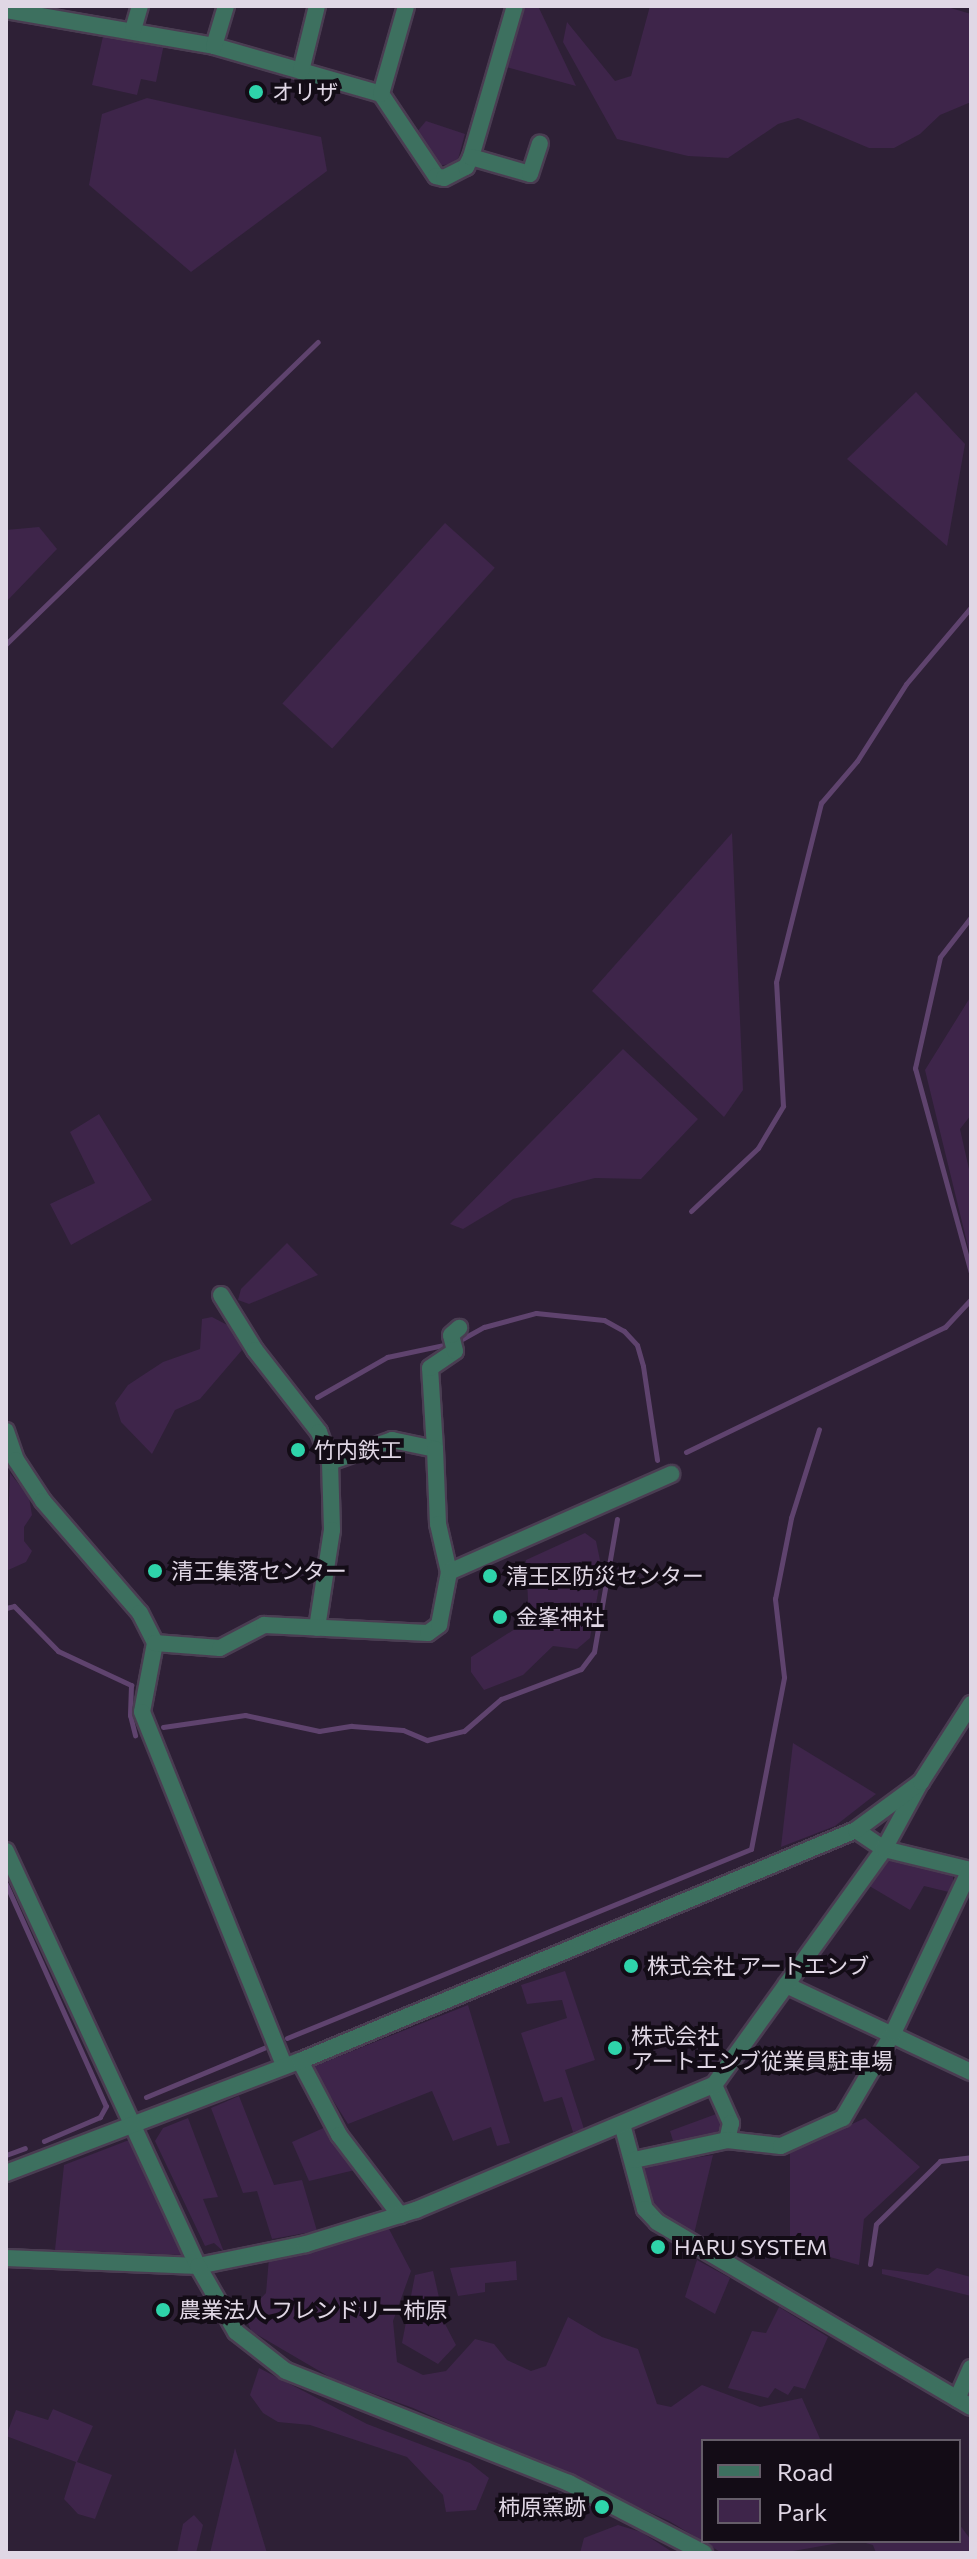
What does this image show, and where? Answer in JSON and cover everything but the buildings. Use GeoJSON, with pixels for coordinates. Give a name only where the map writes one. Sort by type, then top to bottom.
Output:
{"type":"FeatureCollection","features":[{"type":"Feature","properties":{"kind":"street"},"geometry":{"type":"LineString","coordinates":[[133,30],[140,6]]}},
{"type":"Feature","properties":{"kind":"street"},"geometry":{"type":"LineString","coordinates":[[214,46],[226,6]]}},
{"type":"Feature","properties":{"kind":"street"},"geometry":{"type":"LineString","coordinates":[[301,71],[317,6]]}},
{"type":"Feature","properties":{"kind":"street"},"geometry":{"type":"LineString","coordinates":[[381,94],[406,6]]}},
{"type":"Feature","properties":{"kind":"street"},"geometry":{"type":"LineString","coordinates":[[6,10],[47,10],[214,46],[381,94],[436,176],[466,167],[471,157],[515,6]]}},
{"type":"Feature","properties":{"kind":"street"},"geometry":{"type":"LineString","coordinates":[[471,157],[530,174],[540,144]]}},
{"type":"Feature","properties":{"kind":"street"},"geometry":{"type":"LineString","coordinates":[[221,1295],[255,1350],[319,1432],[330,1462],[332,1530],[317,1628]]}},
{"type":"Feature","properties":{"kind":"street"},"geometry":{"type":"LineString","coordinates":[[155,1643],[203,1650],[220,1648],[264,1625],[428,1633],[439,1625],[449,1572],[438,1524],[430,1368],[455,1351],[451,1335],[459,1328]]}},
{"type":"Feature","properties":{"kind":"street"},"geometry":{"type":"LineString","coordinates":[[6,1431],[16,1460],[43,1501],[140,1613],[155,1643],[142,1712],[292,2064],[339,2135],[400,2215]]}},
{"type":"Feature","properties":{"kind":"street"},"geometry":{"type":"LineString","coordinates":[[330,1462],[392,1440],[435,1449]]}},
{"type":"Feature","properties":{"kind":"street"},"geometry":{"type":"LineString","coordinates":[[449,1572],[671,1474]]}},
{"type":"Feature","properties":{"kind":"street"},"geometry":{"type":"LineString","coordinates":[[6,2258],[198,2266],[306,2244],[400,2215],[714,2085],[884,1849],[921,1782],[971,1704]]}},
{"type":"Feature","properties":{"kind":"street"},"geometry":{"type":"LineString","coordinates":[[6,2173],[292,2064],[856,1830],[921,1782]]}},
{"type":"Feature","properties":{"kind":"street"},"geometry":{"type":"LineString","coordinates":[[634,2160],[727,2140],[781,2146],[843,2118],[893,2033],[970,1870],[884,1849],[856,1830]]}},
{"type":"Feature","properties":{"kind":"street"},"geometry":{"type":"LineString","coordinates":[[6,1851],[130,2124],[198,2266],[236,2332],[286,2371],[569,2483],[704,2553]]}},
{"type":"Feature","properties":{"kind":"street"},"geometry":{"type":"LineString","coordinates":[[786,1985],[971,2072]]}},
{"type":"Feature","properties":{"kind":"street"},"geometry":{"type":"LineString","coordinates":[[714,2085],[731,2123],[727,2140]]}},
{"type":"Feature","properties":{"kind":"street"},"geometry":{"type":"LineString","coordinates":[[622,2124],[645,2209],[657,2222],[964,2403],[971,2368]]}},
{"type":"Feature","properties":{"kind":"green space"},"geometry":{"type":"Polygon","coordinates":[[[524,6],[538,6],[576,86],[506,67],[524,6]]]}},
{"type":"Feature","properties":{"kind":"green space"},"geometry":{"type":"Polygon","coordinates":[[[650,6],[944,6],[971,14],[971,102],[940,115],[920,134],[894,148],[869,148],[798,118],[778,124],[728,158],[688,156],[617,139],[563,42],[567,22],[615,81],[631,76],[650,6]]]}},
{"type":"Feature","properties":{"kind":"green space"},"geometry":{"type":"Polygon","coordinates":[[[104,32],[164,44],[156,82],[141,79],[137,95],[92,85],[104,32]]]}},
{"type":"Feature","properties":{"kind":"green space"},"geometry":{"type":"Polygon","coordinates":[[[147,98],[321,137],[327,171],[191,272],[89,185],[102,114],[147,98]]]}},
{"type":"Feature","properties":{"kind":"green space"},"geometry":{"type":"Polygon","coordinates":[[[426,121],[465,134],[457,163],[437,166],[416,133],[426,121]]]}},
{"type":"Feature","properties":{"kind":"green space"},"geometry":{"type":"Polygon","coordinates":[[[916,392],[965,444],[947,546],[847,459],[916,392]]]}},
{"type":"Feature","properties":{"kind":"green space"},"geometry":{"type":"Polygon","coordinates":[[[445,523],[495,568],[332,748],[282,704],[445,523]]]}},
{"type":"Feature","properties":{"kind":"green space"},"geometry":{"type":"Polygon","coordinates":[[[39,527],[57,549],[6,602],[6,530],[39,527]]]}},
{"type":"Feature","properties":{"kind":"green space"},"geometry":{"type":"Polygon","coordinates":[[[732,833],[743,1090],[724,1117],[592,991],[732,833]]]}},
{"type":"Feature","properties":{"kind":"green space"},"geometry":{"type":"Polygon","coordinates":[[[971,996],[971,1115],[960,1129],[971,1178],[971,1259],[925,1070],[971,996]]]}},
{"type":"Feature","properties":{"kind":"green space"},"geometry":{"type":"Polygon","coordinates":[[[623,1049],[698,1119],[641,1179],[595,1178],[513,1199],[463,1229],[450,1224],[623,1049]]]}},
{"type":"Feature","properties":{"kind":"green space"},"geometry":{"type":"Polygon","coordinates":[[[99,1114],[152,1200],[71,1245],[50,1204],[95,1183],[70,1132],[99,1114]]]}},
{"type":"Feature","properties":{"kind":"green space"},"geometry":{"type":"Polygon","coordinates":[[[287,1243],[318,1275],[249,1304],[238,1300],[241,1289],[287,1243]]]}},
{"type":"Feature","properties":{"kind":"green space"},"geometry":{"type":"Polygon","coordinates":[[[212,1317],[233,1328],[242,1350],[200,1399],[175,1410],[152,1454],[121,1422],[115,1403],[128,1385],[163,1362],[200,1349],[202,1319],[212,1317]]]}},
{"type":"Feature","properties":{"kind":"green space"},"geometry":{"type":"Polygon","coordinates":[[[10,1473],[29,1497],[32,1515],[24,1527],[24,1541],[32,1551],[26,1562],[6,1571],[10,1473]]]}},
{"type":"Feature","properties":{"kind":"green space"},"geometry":{"type":"Polygon","coordinates":[[[585,1533],[596,1541],[602,1570],[590,1638],[577,1649],[553,1646],[523,1675],[484,1690],[471,1672],[471,1657],[529,1620],[526,1560],[585,1533]]]}},
{"type":"Feature","properties":{"kind":"green space"},"geometry":{"type":"Polygon","coordinates":[[[793,1743],[876,1794],[835,1826],[781,1847],[793,1743]]]}},
{"type":"Feature","properties":{"kind":"green space"},"geometry":{"type":"Polygon","coordinates":[[[890,1857],[953,1875],[953,1893],[924,1886],[910,1910],[866,1884],[890,1857]]]}},
{"type":"Feature","properties":{"kind":"green space"},"geometry":{"type":"Polygon","coordinates":[[[565,1971],[595,2060],[565,2070],[584,2129],[573,2132],[562,2097],[544,2102],[521,2033],[567,2018],[562,2000],[527,2004],[521,1985],[565,1971]]]}},
{"type":"Feature","properties":{"kind":"green space"},"geometry":{"type":"Polygon","coordinates":[[[468,2005],[510,2143],[497,2146],[491,2127],[453,2141],[432,2091],[348,2124],[312,2067],[468,2005]]]}},
{"type":"Feature","properties":{"kind":"green space"},"geometry":{"type":"Polygon","coordinates":[[[239,2096],[274,2185],[302,2180],[317,2231],[272,2239],[257,2191],[243,2193],[211,2108],[239,2096]]]}},
{"type":"Feature","properties":{"kind":"green space"},"geometry":{"type":"Polygon","coordinates":[[[719,2113],[724,2124],[714,2135],[674,2144],[670,2131],[719,2113]]]}},
{"type":"Feature","properties":{"kind":"green space"},"geometry":{"type":"Polygon","coordinates":[[[188,2118],[218,2197],[203,2199],[224,2252],[214,2243],[205,2246],[155,2141],[163,2128],[188,2118]]]}},
{"type":"Feature","properties":{"kind":"green space"},"geometry":{"type":"Polygon","coordinates":[[[865,2118],[920,2167],[864,2219],[859,2265],[790,2246],[790,2153],[865,2118]]]}},
{"type":"Feature","properties":{"kind":"green space"},"geometry":{"type":"Polygon","coordinates":[[[328,2126],[355,2170],[309,2181],[292,2142],[328,2126]]]}},
{"type":"Feature","properties":{"kind":"green space"},"geometry":{"type":"Polygon","coordinates":[[[129,2140],[182,2255],[55,2250],[64,2165],[129,2140]]]}},
{"type":"Feature","properties":{"kind":"green space"},"geometry":{"type":"Polygon","coordinates":[[[713,2155],[694,2234],[653,2206],[641,2166],[713,2155]]]}},
{"type":"Feature","properties":{"kind":"green space"},"geometry":{"type":"Polygon","coordinates":[[[389,2229],[411,2271],[393,2321],[397,2362],[423,2375],[446,2371],[475,2339],[494,2344],[507,2360],[531,2371],[546,2366],[568,2317],[602,2337],[638,2349],[657,2404],[671,2407],[702,2385],[760,2407],[802,2398],[820,2439],[701,2439],[701,2540],[669,2521],[598,2489],[413,2408],[333,2379],[251,2331],[245,2315],[266,2293],[269,2258],[389,2229]]]}},
{"type":"Feature","properties":{"kind":"green space"},"geometry":{"type":"Polygon","coordinates":[[[697,2260],[730,2278],[715,2314],[685,2297],[697,2260]]]}},
{"type":"Feature","properties":{"kind":"green space"},"geometry":{"type":"Polygon","coordinates":[[[516,2261],[517,2280],[485,2283],[485,2292],[458,2296],[450,2268],[516,2261]]]}},
{"type":"Feature","properties":{"kind":"green space"},"geometry":{"type":"Polygon","coordinates":[[[937,2268],[971,2277],[971,2296],[882,2274],[882,2269],[928,2275],[937,2268]]]}},
{"type":"Feature","properties":{"kind":"green space"},"geometry":{"type":"Polygon","coordinates":[[[433,2271],[445,2324],[456,2345],[438,2364],[402,2343],[415,2275],[433,2271]]]}},
{"type":"Feature","properties":{"kind":"green space"},"geometry":{"type":"Polygon","coordinates":[[[779,2307],[828,2337],[805,2389],[794,2386],[788,2395],[775,2388],[768,2398],[728,2388],[752,2331],[766,2333],[779,2307]]]}},
{"type":"Feature","properties":{"kind":"green space"},"geometry":{"type":"Polygon","coordinates":[[[259,2368],[367,2424],[470,2463],[489,2478],[476,2510],[446,2512],[443,2495],[407,2457],[310,2425],[278,2422],[263,2413],[250,2395],[259,2368]]]}},
{"type":"Feature","properties":{"kind":"green space"},"geometry":{"type":"Polygon","coordinates":[[[53,2409],[93,2426],[77,2462],[112,2475],[95,2519],[78,2514],[64,2499],[76,2462],[6,2436],[16,2410],[48,2420],[53,2409]]]}},
{"type":"Feature","properties":{"kind":"green space"},"geometry":{"type":"Polygon","coordinates":[[[235,2448],[267,2553],[210,2553],[235,2448]]]}},
{"type":"Feature","properties":{"kind":"green space"},"geometry":{"type":"Polygon","coordinates":[[[194,2515],[203,2525],[196,2553],[177,2553],[183,2524],[194,2515]]]}},
{"type":"Feature","properties":{"kind":"green space"},"geometry":{"type":"Polygon","coordinates":[[[618,2525],[641,2532],[674,2553],[580,2553],[584,2538],[618,2525]]]}},
{"type":"Feature","properties":{"kind":"green space"},"geometry":{"type":"Polygon","coordinates":[[[961,2527],[971,2540],[971,2553],[876,2553],[873,2545],[866,2543],[961,2543],[961,2527]]]}},
{"type":"Feature","properties":{"kind":"green space"},"geometry":{"type":"Polygon","coordinates":[[[705,2543],[839,2543],[782,2553],[722,2553],[705,2543]]]}},
{"type":"Feature","properties":{"kind":"waterway"},"geometry":{"type":"LineString","coordinates":[[6,644],[318,342]]}},
{"type":"Feature","properties":{"kind":"waterway"},"geometry":{"type":"LineString","coordinates":[[691,1211],[758,1148],[783,1106],[776,982],[821,803],[857,761],[906,684],[971,607]]}},
{"type":"Feature","properties":{"kind":"waterway"},"geometry":{"type":"LineString","coordinates":[[971,917],[940,957],[915,1068],[971,1273]]}},
{"type":"Feature","properties":{"kind":"waterway"},"geometry":{"type":"LineString","coordinates":[[686,1452],[945,1327],[971,1299]]}},
{"type":"Feature","properties":{"kind":"waterway"},"geometry":{"type":"LineString","coordinates":[[462,1339],[484,1327],[536,1313],[604,1320],[624,1331],[637,1345],[643,1366],[657,1460]]}},
{"type":"Feature","properties":{"kind":"waterway"},"geometry":{"type":"LineString","coordinates":[[317,1397],[387,1357],[448,1344]]}},
{"type":"Feature","properties":{"kind":"waterway"},"geometry":{"type":"LineString","coordinates":[[287,2038],[751,1849],[784,1677],[775,1599],[791,1518],[819,1429]]}},
{"type":"Feature","properties":{"kind":"waterway"},"geometry":{"type":"LineString","coordinates":[[163,1727],[245,1715],[319,1731],[352,1726],[403,1730],[427,1740],[464,1731],[501,1699],[581,1669],[594,1652],[617,1519]]}},
{"type":"Feature","properties":{"kind":"waterway"},"geometry":{"type":"LineString","coordinates":[[6,1608],[14,1606],[58,1651],[131,1685],[130,1715],[135,1735]]}},
{"type":"Feature","properties":{"kind":"waterway"},"geometry":{"type":"LineString","coordinates":[[6,1884],[106,2106],[100,2117],[44,2141]]}},
{"type":"Feature","properties":{"kind":"waterway"},"geometry":{"type":"LineString","coordinates":[[146,2097],[266,2047]]}},
{"type":"Feature","properties":{"kind":"waterway"},"geometry":{"type":"LineString","coordinates":[[6,2155],[25,2148]]}},
{"type":"Feature","properties":{"kind":"waterway"},"geometry":{"type":"LineString","coordinates":[[870,2264],[876,2224],[940,2161],[971,2157]]}},
{"type":"Feature","properties":{"kind":"place","name":"オリザ"},"geometry":{"type":"Point","coordinates":[256,92]}},
{"type":"Feature","properties":{"kind":"place","name":"竹内鉄工"},"geometry":{"type":"Point","coordinates":[298,1450]}},
{"type":"Feature","properties":{"kind":"place","name":"清王集落センター"},"geometry":{"type":"Point","coordinates":[155,1571]}},
{"type":"Feature","properties":{"kind":"place","name":"清王区防災センター"},"geometry":{"type":"Point","coordinates":[490,1576]}},
{"type":"Feature","properties":{"kind":"place","name":"金峯神社"},"geometry":{"type":"Point","coordinates":[500,1617]}},
{"type":"Feature","properties":{"kind":"place","name":"株式会社 アートエンブ"},"geometry":{"type":"Point","coordinates":[631,1966]}},
{"type":"Feature","properties":{"kind":"place","name":"株式会社 アートエンブ従業員駐車場"},"geometry":{"type":"Point","coordinates":[615,2048]}},
{"type":"Feature","properties":{"kind":"place","name":"HARU SYSTEM"},"geometry":{"type":"Point","coordinates":[658,2247]}},
{"type":"Feature","properties":{"kind":"place","name":"農業法人 フレンドリー柿原"},"geometry":{"type":"Point","coordinates":[163,2310]}},
{"type":"Feature","properties":{"kind":"place","name":"柿原窯跡"},"geometry":{"type":"Point","coordinates":[602,2507]}}]}
